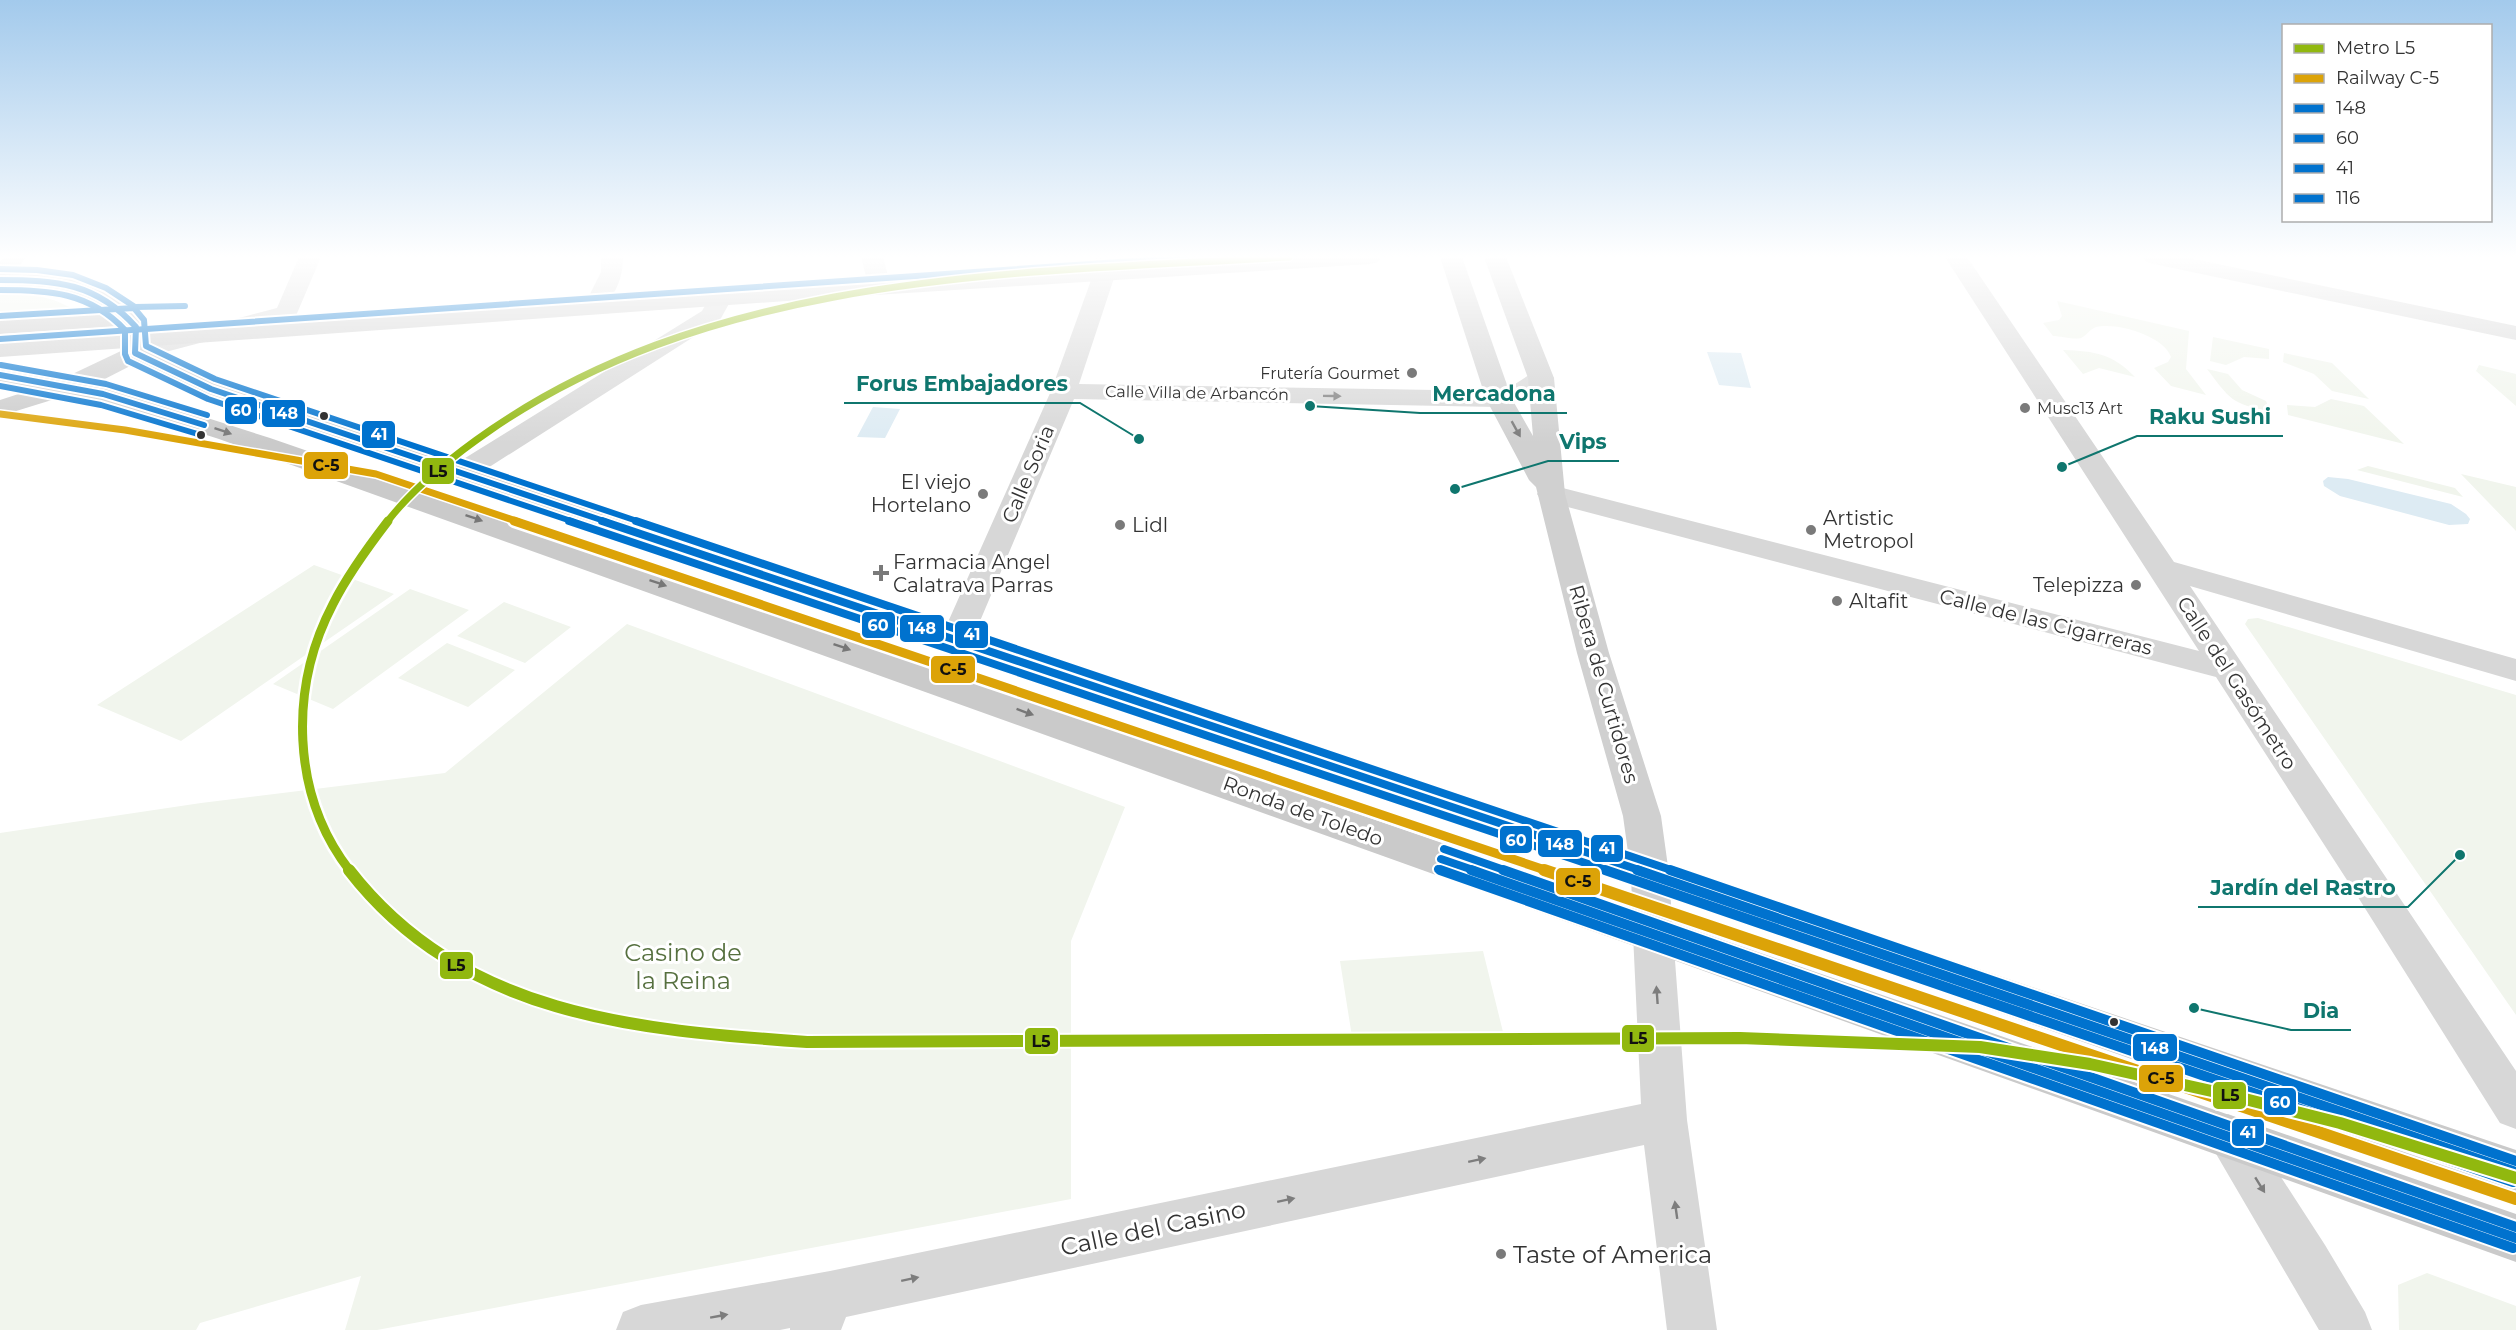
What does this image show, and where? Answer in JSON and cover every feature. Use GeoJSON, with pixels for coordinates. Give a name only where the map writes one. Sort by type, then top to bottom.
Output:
{"type":"FeatureCollection","features":[{"type":"Feature","properties":{"kind":"main road"},"geometry":{"type":"LineString","coordinates":[[126,319],[134,337]]}},
{"type":"Feature","properties":{"kind":"main road"},"geometry":{"type":"LineString","coordinates":[[0,350],[72,346],[248,319]]}},
{"type":"Feature","properties":{"kind":"main road"},"geometry":{"type":"LineString","coordinates":[[210,334],[434,319]]}},
{"type":"Feature","properties":{"kind":"main road","name":"Ribera de Curtidores"},"geometry":{"type":"LineString","coordinates":[[1472,319],[1499,399],[1551,494]]}},
{"type":"Feature","properties":{"kind":"main road","name":"Ribera de Curtidores"},"geometry":{"type":"LineString","coordinates":[[1519,319],[1541,378],[1551,494],[1593,653],[1642,816],[1650,874],[1653,934]]}},
{"type":"Feature","properties":{"kind":"main road"},"geometry":{"type":"LineString","coordinates":[[0,327],[134,337],[211,389],[1650,874],[2516,1172]]}},
{"type":"Feature","properties":{"kind":"main road"},"geometry":{"type":"LineString","coordinates":[[0,408],[77,389],[105,372],[134,337]]}},
{"type":"Feature","properties":{"kind":"main road","name":"Ronda de Toledo"},"geometry":{"type":"LineString","coordinates":[[0,375],[77,389],[162,411],[260,444],[2516,1238]]}},
{"type":"Feature","properties":{"kind":"street"},"geometry":{"type":"LineString","coordinates":[[134,337],[210,334],[265,319]]}},
{"type":"Feature","properties":{"kind":"street"},"geometry":{"type":"LineString","coordinates":[[459,474],[706,319]]}},
{"type":"Feature","properties":{"kind":"street","name":"Calle Soria"},"geometry":{"type":"LineString","coordinates":[[956,640],[1064,391],[1088,319]]}},
{"type":"Feature","properties":{"kind":"street","name":"Calle del Gasómetro"},"geometry":{"type":"LineString","coordinates":[[1997,319],[2516,1109]]}},
{"type":"Feature","properties":{"kind":"street"},"geometry":{"type":"LineString","coordinates":[[2450,319],[2516,333]]}},
{"type":"Feature","properties":{"kind":"street","name":"Calle Villa de Arbancón"},"geometry":{"type":"LineString","coordinates":[[1064,391],[1499,399],[1521,391],[1541,378]]}},
{"type":"Feature","properties":{"kind":"street","name":"Calle de las Cigarreras"},"geometry":{"type":"LineString","coordinates":[[1551,494],[2228,669]]}},
{"type":"Feature","properties":{"kind":"street"},"geometry":{"type":"LineString","coordinates":[[2162,568],[2516,670]]}},
{"type":"Feature","properties":{"kind":"street"},"geometry":{"type":"LineString","coordinates":[[1653,934],[1664,1120],[1692,1330]]}},
{"type":"Feature","properties":{"kind":"street","name":"Calle del Casino"},"geometry":{"type":"LineString","coordinates":[[641,1330],[823,1313],[1664,1120]]}},
{"type":"Feature","properties":{"kind":"street"},"geometry":{"type":"LineString","coordinates":[[2228,1135],[2308,1262],[2347,1330]]}},
{"type":"Feature","properties":{"kind":"green space"},"geometry":{"type":"Polygon","coordinates":[[[2136,319],[2189,331],[2186,369],[2206,395],[2171,386],[2154,368],[2168,362],[2171,357],[2167,349],[2150,337],[2127,329],[2105,326],[2094,328],[2081,338],[2053,336],[2043,323],[2059,320],[2136,319]]]}},
{"type":"Feature","properties":{"kind":"green space"},"geometry":{"type":"Polygon","coordinates":[[[2213,337],[2269,349],[2269,359],[2244,357],[2226,365],[2210,361],[2213,337]]]}},
{"type":"Feature","properties":{"kind":"green space"},"geometry":{"type":"Polygon","coordinates":[[[2063,350],[2103,355],[2119,363],[2135,377],[2099,368],[2083,374],[2063,350]]]}},
{"type":"Feature","properties":{"kind":"green space"},"geometry":{"type":"Polygon","coordinates":[[[2284,353],[2332,363],[2369,399],[2332,391],[2314,374],[2283,362],[2284,353]]]}},
{"type":"Feature","properties":{"kind":"green space"},"geometry":{"type":"Polygon","coordinates":[[[2479,365],[2516,374],[2516,406],[2476,371],[2479,365]]]}},
{"type":"Feature","properties":{"kind":"green space"},"geometry":{"type":"Polygon","coordinates":[[[2207,369],[2228,374],[2242,390],[2266,401],[2270,411],[2247,406],[2232,399],[2207,369]]]}},
{"type":"Feature","properties":{"kind":"green space"},"geometry":{"type":"Polygon","coordinates":[[[2331,399],[2364,406],[2404,444],[2288,415],[2287,405],[2315,407],[2331,399]]]}},
{"type":"Feature","properties":{"kind":"green space"},"geometry":{"type":"Polygon","coordinates":[[[2368,466],[2455,488],[2463,497],[2357,470],[2368,466]]]}},
{"type":"Feature","properties":{"kind":"green space"},"geometry":{"type":"Polygon","coordinates":[[[2461,474],[2516,487],[2516,531],[2461,474]]]}},
{"type":"Feature","properties":{"kind":"green space"},"geometry":{"type":"Polygon","coordinates":[[[314,565],[394,594],[181,741],[97,705],[314,565]]]}},
{"type":"Feature","properties":{"kind":"green space"},"geometry":{"type":"Polygon","coordinates":[[[410,589],[469,610],[333,709],[273,684],[410,589]]]}},
{"type":"Feature","properties":{"kind":"green space"},"geometry":{"type":"Polygon","coordinates":[[[504,602],[571,627],[525,663],[457,636],[504,602]]]}},
{"type":"Feature","properties":{"kind":"green space"},"geometry":{"type":"Polygon","coordinates":[[[2258,618],[2516,695],[2516,1015],[2245,624],[2248,619],[2258,618]]]}},
{"type":"Feature","properties":{"kind":"green space","name":"Casino de la Reina"},"geometry":{"type":"Polygon","coordinates":[[[627,624],[1125,807],[1071,941],[1071,1199],[377,1330],[345,1330],[361,1276],[200,1323],[196,1330],[0,1330],[0,833],[201,803],[445,773],[627,624]]]}},
{"type":"Feature","properties":{"kind":"green space"},"geometry":{"type":"Polygon","coordinates":[[[447,643],[515,670],[468,707],[398,678],[447,643]]]}},
{"type":"Feature","properties":{"kind":"green space"},"geometry":{"type":"Polygon","coordinates":[[[1483,951],[1503,1032],[1353,1043],[1340,961],[1483,951]]]}},
{"type":"Feature","properties":{"kind":"green space"},"geometry":{"type":"Polygon","coordinates":[[[2427,1273],[2516,1306],[2516,1330],[2399,1330],[2398,1285],[2427,1273]]]}},
{"type":"Feature","properties":{"kind":"shaded area"},"geometry":{"type":"Polygon","coordinates":[[[1707,352],[1741,353],[1751,388],[1719,385],[1707,352]]]}},
{"type":"Feature","properties":{"kind":"shaded area"},"geometry":{"type":"Polygon","coordinates":[[[873,407],[900,409],[885,438],[857,437],[873,407]]]}},
{"type":"Feature","properties":{"kind":"shaded area"},"geometry":{"type":"Polygon","coordinates":[[[2328,477],[2348,479],[2451,504],[2470,519],[2468,524],[2449,525],[2340,496],[2324,486],[2323,481],[2328,477]]]}},
{"type":"Feature","properties":{"kind":"metro line","name":"L5"},"geometry":{"type":"LineString","coordinates":[[739,319],[647,348],[561,387],[471,443],[430,478],[392,517],[358,559],[332,606],[313,655],[303,708],[303,745],[312,799],[326,834],[359,884],[388,915],[438,954],[496,985],[538,1002],[626,1023],[716,1035],[807,1042],[1740,1038],[1980,1047],[2090,1064],[2225,1094],[2340,1123],[2516,1178]]}},
{"type":"Feature","properties":{"kind":"rail line","name":"C-5"},"geometry":{"type":"LineString","coordinates":[[0,414],[125,430],[376,474],[2516,1199]]}},
{"type":"Feature","properties":{"kind":"transit line","name":"60"},"geometry":{"type":"LineString","coordinates":[[115,319],[125,330],[125,354],[128,361],[208,399],[1647,884],[2513,1182]]}},
{"type":"Feature","properties":{"kind":"transit line","name":"148"},"geometry":{"type":"LineString","coordinates":[[129,319],[136,327],[135,353],[211,389],[1650,874],[2516,1172]]}},
{"type":"Feature","properties":{"kind":"transit line","name":"41"},"geometry":{"type":"LineString","coordinates":[[144,319],[146,346],[215,379],[1653,864],[2516,1161]]}},
{"type":"Feature","properties":{"kind":"transit line","name":"116"},"geometry":{"type":"LineString","coordinates":[[0,339],[273,319]]}},
{"type":"Feature","properties":{"kind":"transit line","name":"41"},"geometry":{"type":"LineString","coordinates":[[1,365],[106,384],[207,415]]}},
{"type":"Feature","properties":{"kind":"transit line","name":"148"},"geometry":{"type":"LineString","coordinates":[[0,375],[103,394],[204,425]]}},
{"type":"Feature","properties":{"kind":"transit line","name":"60"},"geometry":{"type":"LineString","coordinates":[[0,386],[101,405],[201,435]]}},
{"type":"Feature","properties":{"kind":"transit line","name":"41"},"geometry":{"type":"LineString","coordinates":[[1444,849],[2516,1227]]}},
{"type":"Feature","properties":{"kind":"transit line","name":"148"},"geometry":{"type":"LineString","coordinates":[[1441,859],[2516,1238]]}},
{"type":"Feature","properties":{"kind":"transit line","name":"60"},"geometry":{"type":"LineString","coordinates":[[1438,869],[2513,1248]]}},
{"type":"Feature","properties":{"kind":"place","name":"Frutería Gourmet"},"geometry":{"type":"Point","coordinates":[1412,373]}},
{"type":"Feature","properties":{"kind":"place","name":"Mercadona"},"geometry":{"type":"Point","coordinates":[1310,406]}},
{"type":"Feature","properties":{"kind":"place","name":"Musc13 Art"},"geometry":{"type":"Point","coordinates":[2025,408]}},
{"type":"Feature","properties":{"kind":"place","name":"Forus Embajadores"},"geometry":{"type":"Point","coordinates":[1139,439]}},
{"type":"Feature","properties":{"kind":"place","name":"Raku Sushi"},"geometry":{"type":"Point","coordinates":[2062,467]}},
{"type":"Feature","properties":{"kind":"place","name":"Vips"},"geometry":{"type":"Point","coordinates":[1455,489]}},
{"type":"Feature","properties":{"kind":"place","name":"El viejo Hortelano"},"geometry":{"type":"Point","coordinates":[983,494]}},
{"type":"Feature","properties":{"kind":"place","name":"Lidl"},"geometry":{"type":"Point","coordinates":[1120,525]}},
{"type":"Feature","properties":{"kind":"place","name":"Artistic Metropol"},"geometry":{"type":"Point","coordinates":[1811,530]}},
{"type":"Feature","properties":{"kind":"place","name":"Farmacia Angel Calatrava Parras"},"geometry":{"type":"Point","coordinates":[881,573]}},
{"type":"Feature","properties":{"kind":"place","name":"Telepizza"},"geometry":{"type":"Point","coordinates":[2136,585]}},
{"type":"Feature","properties":{"kind":"place","name":"Altafit"},"geometry":{"type":"Point","coordinates":[1837,601]}},
{"type":"Feature","properties":{"kind":"place","name":"Jardín del Rastro"},"geometry":{"type":"Point","coordinates":[2460,855]}},
{"type":"Feature","properties":{"kind":"place","name":"Dia"},"geometry":{"type":"Point","coordinates":[2194,1008]}},
{"type":"Feature","properties":{"kind":"place","name":"Taste of America"},"geometry":{"type":"Point","coordinates":[1501,1254]}}]}
